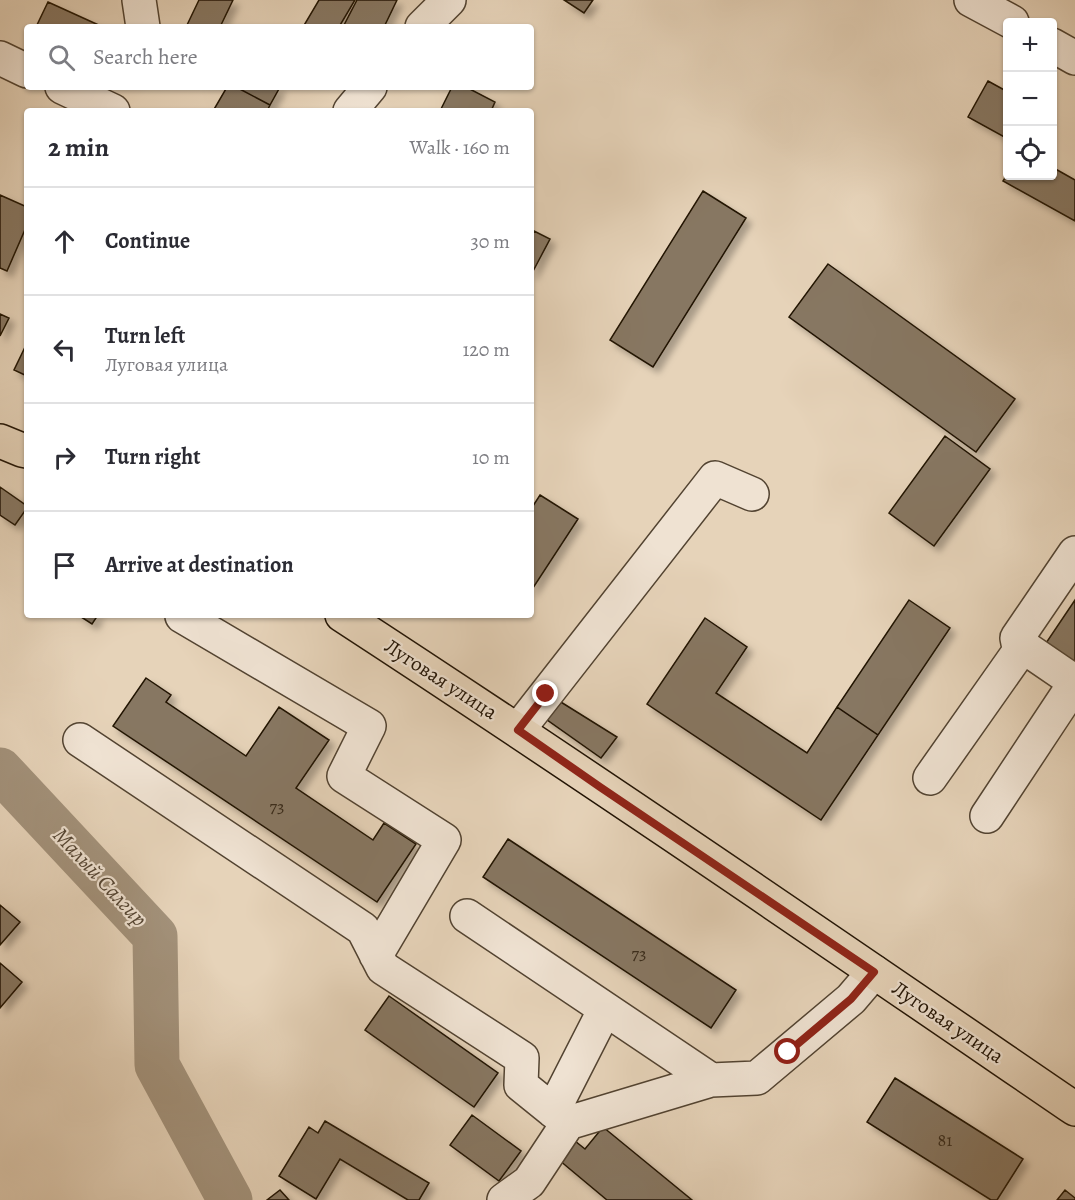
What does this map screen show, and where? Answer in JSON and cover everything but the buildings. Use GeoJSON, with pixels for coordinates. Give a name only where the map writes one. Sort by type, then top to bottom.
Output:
{"type":"FeatureCollection","features":[{"type":"Feature","properties":{"kind":"main road"},"geometry":{"type":"LineString","coordinates":[[0,441],[24,450]]}},
{"type":"Feature","properties":{"kind":"main road","name":"Луговая улица"},"geometry":{"type":"LineString","coordinates":[[347,618],[518,730],[1075,1109]]}},
{"type":"Feature","properties":{"kind":"street"},"geometry":{"type":"LineString","coordinates":[[139,0],[143,24]]}},
{"type":"Feature","properties":{"kind":"street"},"geometry":{"type":"LineString","coordinates":[[425,24],[449,0]]}},
{"type":"Feature","properties":{"kind":"street"},"geometry":{"type":"LineString","coordinates":[[980,2],[1006,18]]}},
{"type":"Feature","properties":{"kind":"street"},"geometry":{"type":"LineString","coordinates":[[1057,47],[1075,58]]}},
{"type":"Feature","properties":{"kind":"street"},"geometry":{"type":"LineString","coordinates":[[0,58],[24,70]]}},
{"type":"Feature","properties":{"kind":"street"},"geometry":{"type":"LineString","coordinates":[[68,90],[107,108]]}},
{"type":"Feature","properties":{"kind":"street"},"geometry":{"type":"LineString","coordinates":[[121,108],[128,90]]}},
{"type":"Feature","properties":{"kind":"street"},"geometry":{"type":"LineString","coordinates":[[352,108],[368,90]]}},
{"type":"Feature","properties":{"kind":"street"},"geometry":{"type":"LineString","coordinates":[[518,730],[715,478],[752,494]]}},
{"type":"Feature","properties":{"kind":"street"},"geometry":{"type":"LineString","coordinates":[[987,816],[1075,683],[1018,643],[1017,638],[1075,553]]}},
{"type":"Feature","properties":{"kind":"street"},"geometry":{"type":"LineString","coordinates":[[185,618],[369,726],[344,776],[444,840],[376,955]]}},
{"type":"Feature","properties":{"kind":"street"},"geometry":{"type":"LineString","coordinates":[[930,778],[1023,646]]}},
{"type":"Feature","properties":{"kind":"street"},"geometry":{"type":"LineString","coordinates":[[80,740],[363,929],[383,968],[522,1058],[521,1085],[561,1117]]}},
{"type":"Feature","properties":{"kind":"street"},"geometry":{"type":"LineString","coordinates":[[466,916],[711,1080]]}},
{"type":"Feature","properties":{"kind":"street"},"geometry":{"type":"LineString","coordinates":[[561,1117],[711,1080],[757,1078],[851,999],[874,972]]}},
{"type":"Feature","properties":{"kind":"street"},"geometry":{"type":"LineString","coordinates":[[504,1200],[529,1182],[561,1117],[605,1009]]}},
{"type":"Feature","properties":{"kind":"waterway","name":"Малый Салгир"},"geometry":{"type":"LineString","coordinates":[[0,770],[155,936],[157,1065],[230,1200]]}},
{"type":"Feature","properties":{"kind":"route"},"geometry":{"type":"LineString","coordinates":[[546,694],[518,730],[874,972],[851,999],[788,1052]]}}]}
